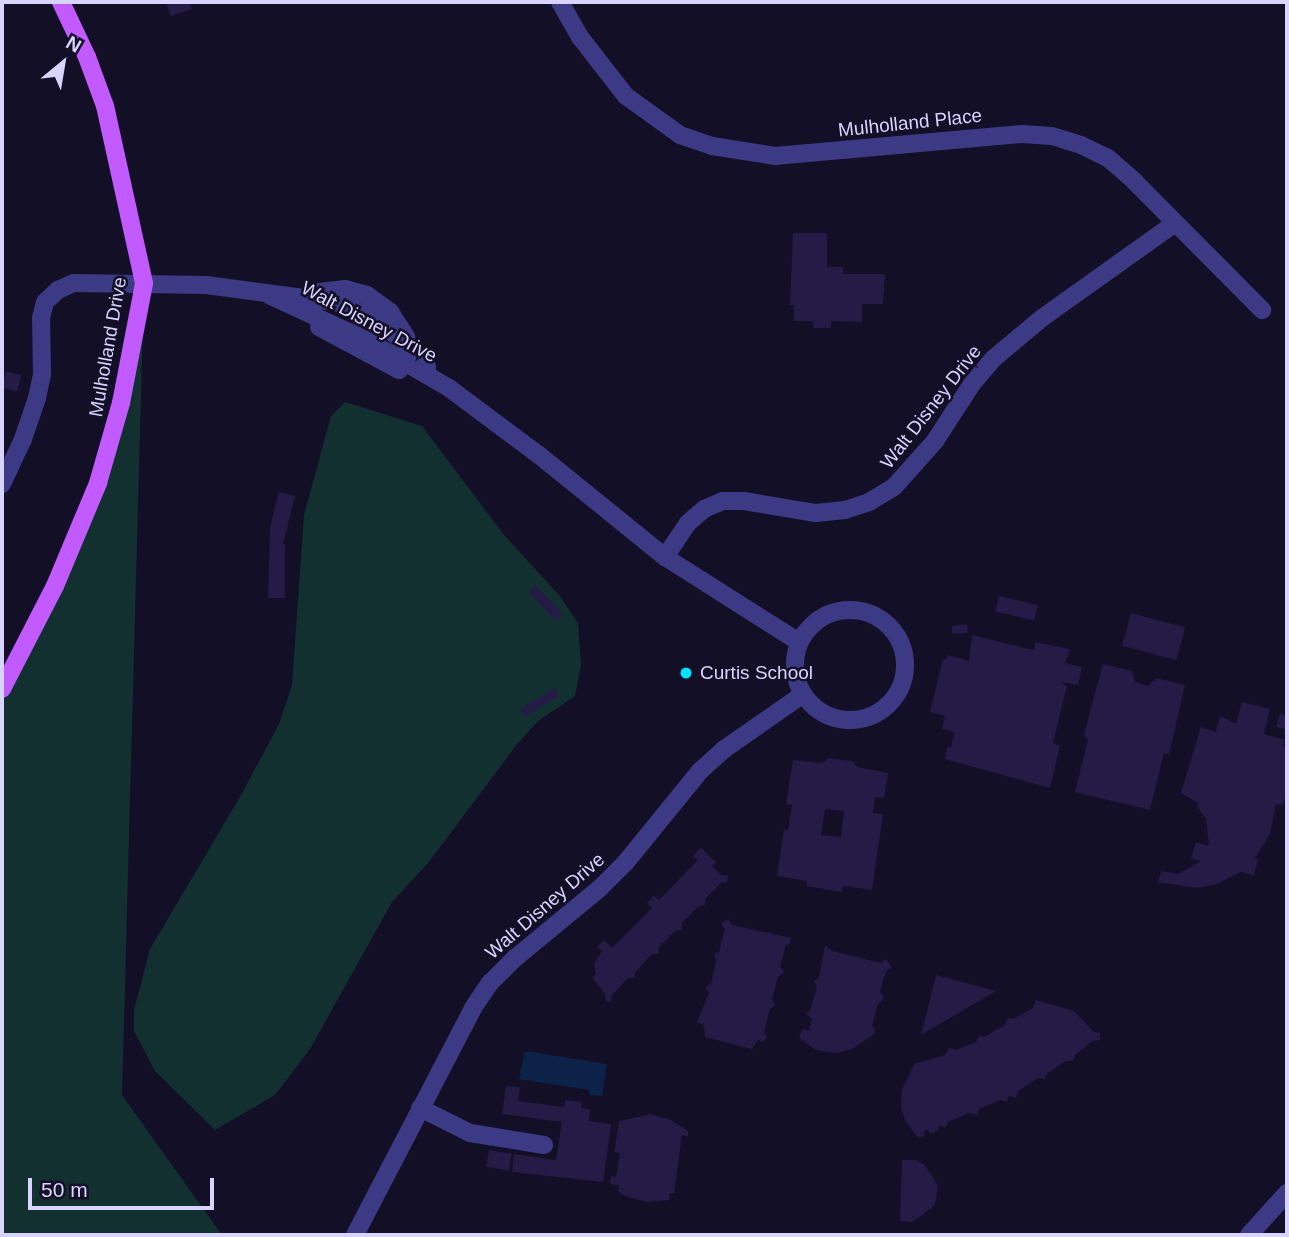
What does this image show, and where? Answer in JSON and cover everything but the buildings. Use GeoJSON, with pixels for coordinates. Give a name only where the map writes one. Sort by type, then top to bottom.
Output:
{"type":"FeatureCollection","features":[{"type":"Feature","properties":{"kind":"main road","name":"Mulholland Drive"},"geometry":{"type":"LineString","coordinates":[[2,690],[55,586],[98,483],[121,403],[145,283],[105,106],[88,57],[61,2]]}},
{"type":"Feature","properties":{"kind":"street","name":"Mulholland Place"},"geometry":{"type":"LineString","coordinates":[[560,2],[588,48],[626,96],[680,135],[712,146],[775,156],[990,136],[1052,136],[1081,145],[1108,158],[1169,227],[1262,310]]}},
{"type":"Feature","properties":{"kind":"street","name":"Walt Disney Drive"},"geometry":{"type":"LineString","coordinates":[[665,557],[688,523],[704,509],[723,501],[744,501],[816,513],[845,510],[869,502],[894,488],[935,441],[993,359],[1042,318],[1169,227]]}},
{"type":"Feature","properties":{"kind":"street","name":"Walt Disney Drive"},"geometry":{"type":"LineString","coordinates":[[2,484],[23,439],[37,398],[42,374],[41,318],[45,302],[58,289],[74,284],[206,285],[349,306],[389,329],[449,388]]}},
{"type":"Feature","properties":{"kind":"street","name":"Walt Disney Drive"},"geometry":{"type":"LineString","coordinates":[[278,295],[366,340],[449,388],[529,447],[665,557],[799,642]]}},
{"type":"Feature","properties":{"kind":"street"},"geometry":{"type":"LineString","coordinates":[[847,610],[866,612],[884,622],[896,635],[903,651],[905,668],[894,699],[870,717],[854,721],[835,719],[818,711],[802,695],[795,678],[794,660],[799,642],[820,617],[847,610]]}},
{"type":"Feature","properties":{"kind":"street","name":"Walt Disney Drive"},"geometry":{"type":"LineString","coordinates":[[355,1235],[473,1008],[490,983],[514,959],[609,879],[700,771],[723,750],[802,695]]}},
{"type":"Feature","properties":{"kind":"street"},"geometry":{"type":"LineString","coordinates":[[420,1108],[470,1133],[544,1144]]}},
{"type":"Feature","properties":{"kind":"street"},"geometry":{"type":"LineString","coordinates":[[1249,1235],[1287,1194]]}},
{"type":"Feature","properties":{"kind":"green space"},"geometry":{"type":"Polygon","coordinates":[[[144,283],[122,1095],[222,1235],[2,1235],[2,690],[78,535],[144,283]]]}},
{"type":"Feature","properties":{"kind":"green space"},"geometry":{"type":"Polygon","coordinates":[[[345,402],[422,426],[504,535],[559,595],[578,623],[581,665],[575,696],[538,721],[518,743],[429,862],[392,902],[310,1049],[275,1095],[215,1130],[155,1071],[134,1031],[134,1010],[150,949],[240,797],[279,724],[292,685],[304,515],[331,416],[345,402]]]}},
{"type":"Feature","properties":{"kind":"water"},"geometry":{"type":"Polygon","coordinates":[[[525,1051],[607,1064],[602,1096],[590,1095],[589,1090],[519,1079],[525,1051]]]}},
{"type":"Feature","properties":{"kind":"place","name":"Curtis School"},"geometry":{"type":"Point","coordinates":[686,673]}}]}
